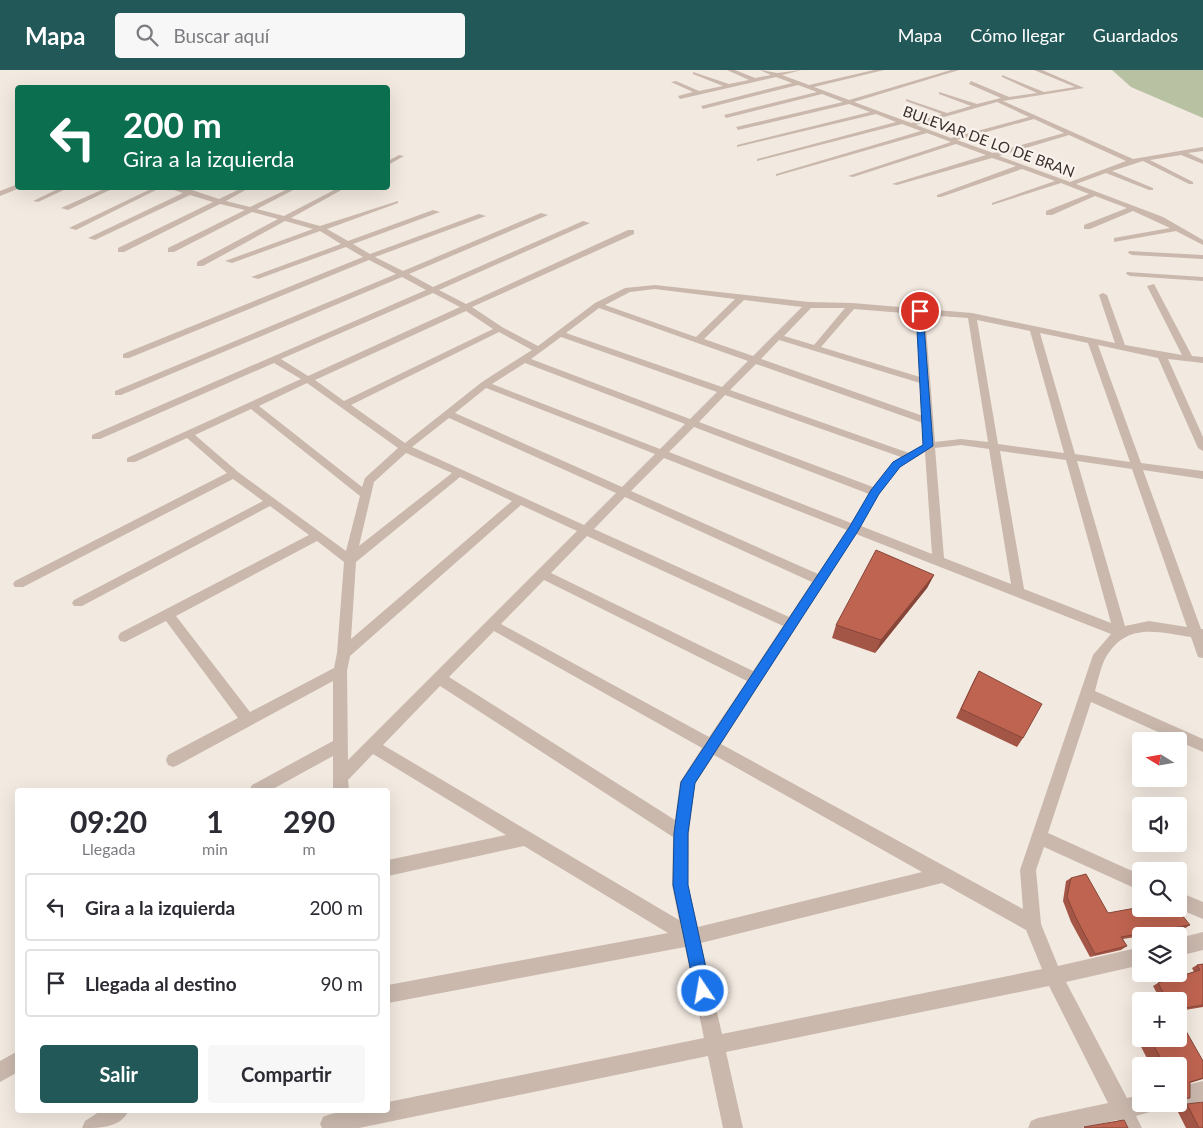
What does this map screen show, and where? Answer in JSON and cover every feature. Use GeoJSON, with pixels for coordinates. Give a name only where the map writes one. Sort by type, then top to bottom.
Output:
{"type":"FeatureCollection","features":[{"type":"Feature","properties":{"kind":"street"},"geometry":{"type":"LineString","coordinates":[[730,70],[755,80]]}},
{"type":"Feature","properties":{"kind":"street","name":"BULEVAR DE LO DE BRAN"},"geometry":{"type":"LineString","coordinates":[[763,70],[1096,193],[1179,228],[1203,243]]}},
{"type":"Feature","properties":{"kind":"street"},"geometry":{"type":"LineString","coordinates":[[680,97],[799,70]]}},
{"type":"Feature","properties":{"kind":"street"},"geometry":{"type":"LineString","coordinates":[[808,87],[881,70]]}},
{"type":"Feature","properties":{"kind":"street"},"geometry":{"type":"LineString","coordinates":[[738,128],[849,102],[956,70]]}},
{"type":"Feature","properties":{"kind":"street"},"geometry":{"type":"LineString","coordinates":[[910,125],[997,100],[1081,88],[1037,70]]}},
{"type":"Feature","properties":{"kind":"street"},"geometry":{"type":"LineString","coordinates":[[1043,73],[1058,70]]}},
{"type":"Feature","properties":{"kind":"street"},"geometry":{"type":"LineString","coordinates":[[695,73],[729,86]]}},
{"type":"Feature","properties":{"kind":"street"},"geometry":{"type":"LineString","coordinates":[[1004,76],[1044,93]]}},
{"type":"Feature","properties":{"kind":"street"},"geometry":{"type":"LineString","coordinates":[[674,82],[699,93]]}},
{"type":"Feature","properties":{"kind":"street"},"geometry":{"type":"LineString","coordinates":[[704,107],[798,83]]}},
{"type":"Feature","properties":{"kind":"street"},"geometry":{"type":"LineString","coordinates":[[971,83],[1007,98]]}},
{"type":"Feature","properties":{"kind":"street"},"geometry":{"type":"LineString","coordinates":[[726,116],[823,92]]}},
{"type":"Feature","properties":{"kind":"street"},"geometry":{"type":"LineString","coordinates":[[941,93],[975,105]]}},
{"type":"Feature","properties":{"kind":"street"},"geometry":{"type":"LineString","coordinates":[[908,100],[944,114]]}},
{"type":"Feature","properties":{"kind":"street"},"geometry":{"type":"LineString","coordinates":[[997,100],[1132,161]]}},
{"type":"Feature","properties":{"kind":"street"},"geometry":{"type":"LineString","coordinates":[[739,146],[877,112]]}},
{"type":"Feature","properties":{"kind":"street"},"geometry":{"type":"LineString","coordinates":[[851,176],[954,141],[1035,117]]}},
{"type":"Feature","properties":{"kind":"street"},"geometry":{"type":"LineString","coordinates":[[759,160],[902,122]]}},
{"type":"Feature","properties":{"kind":"street"},"geometry":{"type":"LineString","coordinates":[[778,175],[928,131]]}},
{"type":"Feature","properties":{"kind":"street"},"geometry":{"type":"LineString","coordinates":[[896,184],[1069,132]]}},
{"type":"Feature","properties":{"kind":"street"},"geometry":{"type":"LineString","coordinates":[[1071,184],[1132,161],[1203,149]]}},
{"type":"Feature","properties":{"kind":"street"},"geometry":{"type":"LineString","coordinates":[[1182,153],[1203,162]]}},
{"type":"Feature","properties":{"kind":"street"},"geometry":{"type":"LineString","coordinates":[[390,162],[401,156]]}},
{"type":"Feature","properties":{"kind":"street"},"geometry":{"type":"LineString","coordinates":[[1144,159],[1191,183]]}},
{"type":"Feature","properties":{"kind":"street"},"geometry":{"type":"LineString","coordinates":[[939,196],[1023,166]]}},
{"type":"Feature","properties":{"kind":"street"},"geometry":{"type":"LineString","coordinates":[[1105,170],[1151,189]]}},
{"type":"Feature","properties":{"kind":"street"},"geometry":{"type":"LineString","coordinates":[[994,204],[1061,181]]}},
{"type":"Feature","properties":{"kind":"street"},"geometry":{"type":"LineString","coordinates":[[0,194],[15,187]]}},
{"type":"Feature","properties":{"kind":"street"},"geometry":{"type":"LineString","coordinates":[[36,200],[60,190]]}},
{"type":"Feature","properties":{"kind":"street"},"geometry":{"type":"LineString","coordinates":[[65,208],[106,190]]}},
{"type":"Feature","properties":{"kind":"street"},"geometry":{"type":"LineString","coordinates":[[73,228],[153,190]]}},
{"type":"Feature","properties":{"kind":"street"},"geometry":{"type":"LineString","coordinates":[[181,190],[254,208],[322,228],[369,258],[466,307],[499,329],[537,349]]}},
{"type":"Feature","properties":{"kind":"street"},"geometry":{"type":"LineString","coordinates":[[92,238],[196,190]]}},
{"type":"Feature","properties":{"kind":"street"},"geometry":{"type":"LineString","coordinates":[[121,250],[242,190]]}},
{"type":"Feature","properties":{"kind":"street"},"geometry":{"type":"LineString","coordinates":[[171,250],[290,190]]}},
{"type":"Feature","properties":{"kind":"street"},"geometry":{"type":"LineString","coordinates":[[200,264],[338,190]]}},
{"type":"Feature","properties":{"kind":"street"},"geometry":{"type":"LineString","coordinates":[[1049,213],[1096,193]]}},
{"type":"Feature","properties":{"kind":"street"},"geometry":{"type":"LineString","coordinates":[[229,261],[396,202]]}},
{"type":"Feature","properties":{"kind":"street"},"geometry":{"type":"LineString","coordinates":[[1087,227],[1133,208]]}},
{"type":"Feature","properties":{"kind":"street"},"geometry":{"type":"LineString","coordinates":[[255,277],[436,212]]}},
{"type":"Feature","properties":{"kind":"street"},"geometry":{"type":"LineString","coordinates":[[118,393],[544,215]]}},
{"type":"Feature","properties":{"kind":"street"},"geometry":{"type":"LineString","coordinates":[[126,356],[369,258],[482,216]]}},
{"type":"Feature","properties":{"kind":"street"},"geometry":{"type":"LineString","coordinates":[[96,437],[586,223]]}},
{"type":"Feature","properties":{"kind":"street"},"geometry":{"type":"LineString","coordinates":[[1117,240],[1179,228]]}},
{"type":"Feature","properties":{"kind":"street"},"geometry":{"type":"LineString","coordinates":[[131,460],[631,232]]}},
{"type":"Feature","properties":{"kind":"street"},"geometry":{"type":"LineString","coordinates":[[1132,254],[1203,256]]}},
{"type":"Feature","properties":{"kind":"street"},"geometry":{"type":"LineString","coordinates":[[1130,274],[1203,279]]}},
{"type":"Feature","properties":{"kind":"street"},"geometry":{"type":"LineString","coordinates":[[1151,286],[1188,358]]}},
{"type":"Feature","properties":{"kind":"street"},"geometry":{"type":"LineString","coordinates":[[341,784],[340,671],[344,653],[350,560],[368,481],[405,448],[485,384],[524,360],[598,305],[628,290],[655,287],[809,305],[852,306],[972,316],[1162,356],[1203,360]]}},
{"type":"Feature","properties":{"kind":"street"},"geometry":{"type":"LineString","coordinates":[[1103,295],[1121,347]]}},
{"type":"Feature","properties":{"kind":"street"},"geometry":{"type":"LineString","coordinates":[[698,340],[742,297]]}},
{"type":"Feature","properties":{"kind":"street"},"geometry":{"type":"LineString","coordinates":[[598,305],[927,421]]}},
{"type":"Feature","properties":{"kind":"street"},"geometry":{"type":"LineString","coordinates":[[341,784],[372,746],[809,305]]}},
{"type":"Feature","properties":{"kind":"street"},"geometry":{"type":"LineString","coordinates":[[816,348],[852,306]]}},
{"type":"Feature","properties":{"kind":"street"},"geometry":{"type":"LineString","coordinates":[[920,311],[928,446],[938,561]]}},
{"type":"Feature","properties":{"kind":"street"},"geometry":{"type":"LineString","coordinates":[[972,316],[1018,592]]}},
{"type":"Feature","properties":{"kind":"street"},"geometry":{"type":"LineString","coordinates":[[1034,328],[1120,632]]}},
{"type":"Feature","properties":{"kind":"street"},"geometry":{"type":"LineString","coordinates":[[343,405],[499,329]]}},
{"type":"Feature","properties":{"kind":"street"},"geometry":{"type":"LineString","coordinates":[[559,333],[910,457]]}},
{"type":"Feature","properties":{"kind":"street"},"geometry":{"type":"LineString","coordinates":[[778,337],[924,381]]}},
{"type":"Feature","properties":{"kind":"street"},"geometry":{"type":"LineString","coordinates":[[1092,341],[1200,634],[1203,653]]}},
{"type":"Feature","properties":{"kind":"street"},"geometry":{"type":"LineString","coordinates":[[1162,356],[1203,448]]}},
{"type":"Feature","properties":{"kind":"street"},"geometry":{"type":"LineString","coordinates":[[274,359],[309,380],[405,448],[791,624]]}},
{"type":"Feature","properties":{"kind":"street"},"geometry":{"type":"LineString","coordinates":[[524,360],[875,492]]}},
{"type":"Feature","properties":{"kind":"street"},"geometry":{"type":"LineString","coordinates":[[485,384],[1120,632],[1149,626],[1200,634]]}},
{"type":"Feature","properties":{"kind":"street"},"geometry":{"type":"LineString","coordinates":[[252,405],[364,494]]}},
{"type":"Feature","properties":{"kind":"street"},"geometry":{"type":"LineString","coordinates":[[448,414],[820,580]]}},
{"type":"Feature","properties":{"kind":"street"},"geometry":{"type":"LineString","coordinates":[[188,434],[234,474],[350,560]]}},
{"type":"Feature","properties":{"kind":"street"},"geometry":{"type":"LineString","coordinates":[[733,1128],[680,885],[681,833],[688,782],[854,528],[875,492],[896,464],[928,446],[961,442],[1203,475]]}},
{"type":"Feature","properties":{"kind":"street"},"geometry":{"type":"LineString","coordinates":[[350,560],[459,473]]}},
{"type":"Feature","properties":{"kind":"street"},"geometry":{"type":"LineString","coordinates":[[19,584],[234,474]]}},
{"type":"Feature","properties":{"kind":"street"},"geometry":{"type":"LineString","coordinates":[[344,653],[520,500]]}},
{"type":"Feature","properties":{"kind":"street"},"geometry":{"type":"LineString","coordinates":[[78,603],[271,501]]}},
{"type":"Feature","properties":{"kind":"street"},"geometry":{"type":"LineString","coordinates":[[125,637],[317,536]]}},
{"type":"Feature","properties":{"kind":"street"},"geometry":{"type":"LineString","coordinates":[[543,574],[756,679]]}},
{"type":"Feature","properties":{"kind":"street"},"geometry":{"type":"LineString","coordinates":[[168,614],[248,720]]}},
{"type":"Feature","properties":{"kind":"street"},"geometry":{"type":"LineString","coordinates":[[493,625],[1032,924]]}},
{"type":"Feature","properties":{"kind":"street"},"geometry":{"type":"LineString","coordinates":[[1120,632],[1100,655],[1028,870],[1032,924],[1053,976],[1132,1128]]}},
{"type":"Feature","properties":{"kind":"street"},"geometry":{"type":"LineString","coordinates":[[173,760],[340,671]]}},
{"type":"Feature","properties":{"kind":"street"},"geometry":{"type":"LineString","coordinates":[[439,678],[681,833]]}},
{"type":"Feature","properties":{"kind":"street"},"geometry":{"type":"LineString","coordinates":[[1088,694],[1203,746]]}},
{"type":"Feature","properties":{"kind":"street"},"geometry":{"type":"LineString","coordinates":[[261,788],[342,744]]}},
{"type":"Feature","properties":{"kind":"street"},"geometry":{"type":"LineString","coordinates":[[372,746],[691,937]]}},
{"type":"Feature","properties":{"kind":"street"},"geometry":{"type":"LineString","coordinates":[[1040,837],[1132,879]]}},
{"type":"Feature","properties":{"kind":"street"},"geometry":{"type":"LineString","coordinates":[[390,868],[526,838]]}},
{"type":"Feature","properties":{"kind":"street"},"geometry":{"type":"LineString","coordinates":[[390,994],[691,937],[943,875]]}},
{"type":"Feature","properties":{"kind":"street"},"geometry":{"type":"LineString","coordinates":[[1187,904],[1203,911]]}},
{"type":"Feature","properties":{"kind":"street"},"geometry":{"type":"LineString","coordinates":[[1187,945],[1203,941]]}},
{"type":"Feature","properties":{"kind":"street"},"geometry":{"type":"LineString","coordinates":[[390,1108],[715,1045],[1132,958]]}},
{"type":"Feature","properties":{"kind":"street"},"geometry":{"type":"LineString","coordinates":[[0,1072],[15,1062]]}},
{"type":"Feature","properties":{"kind":"street"},"geometry":{"type":"LineString","coordinates":[[1187,1096],[1203,1091]]}},
{"type":"Feature","properties":{"kind":"street"},"geometry":{"type":"LineString","coordinates":[[1038,1128],[1132,1106]]}},
{"type":"Feature","properties":{"kind":"street"},"geometry":{"type":"LineString","coordinates":[[92,1128],[114,1113]]}},
{"type":"Feature","properties":{"kind":"street"},"geometry":{"type":"LineString","coordinates":[[330,1120],[366,1113]]}},
{"type":"Feature","properties":{"kind":"green space"},"geometry":{"type":"Polygon","coordinates":[[[1112,70],[1203,70],[1203,118],[1131,87],[1112,70]]]}},
{"type":"Feature","properties":{"kind":"building"},"geometry":{"type":"Polygon","coordinates":[[[876,550],[934,575],[881,640],[836,625],[876,550]]]}},
{"type":"Feature","properties":{"kind":"building"},"geometry":{"type":"Polygon","coordinates":[[[979,671],[1042,704],[1023,738],[961,709],[979,671]]]}},
{"type":"Feature","properties":{"kind":"building"},"geometry":{"type":"Polygon","coordinates":[[[1086,874],[1108,913],[1132,909],[1132,917],[1184,917],[1190,925],[1178,927],[1132,927],[1132,935],[1121,937],[1127,946],[1095,954],[1067,897],[1071,878],[1086,874]]]}},
{"type":"Feature","properties":{"kind":"building"},"geometry":{"type":"Polygon","coordinates":[[[1203,964],[1203,1005],[1187,1008],[1187,992],[1163,992],[1158,983],[1187,982],[1187,974],[1200,970],[1197,965],[1203,964]]]}},
{"type":"Feature","properties":{"kind":"building"},"geometry":{"type":"Polygon","coordinates":[[[1187,1033],[1203,1061],[1203,1078],[1190,1082],[1190,1098],[1187,1098],[1187,1057],[1160,1057],[1154,1047],[1187,1047],[1187,1033]]]}},
{"type":"Feature","properties":{"kind":"building"},"geometry":{"type":"Polygon","coordinates":[[[1203,1102],[1203,1128],[1199,1128],[1187,1104],[1203,1102]]]}},
{"type":"Feature","properties":{"kind":"building"},"geometry":{"type":"Polygon","coordinates":[[[1124,1120],[1128,1128],[1084,1127],[1124,1120]]]}},
{"type":"Feature","properties":{"kind":"route"},"geometry":{"type":"LineString","coordinates":[[703,991],[680,885],[681,833],[688,782],[854,528],[875,492],[896,464],[928,446],[920,311]]}}]}
